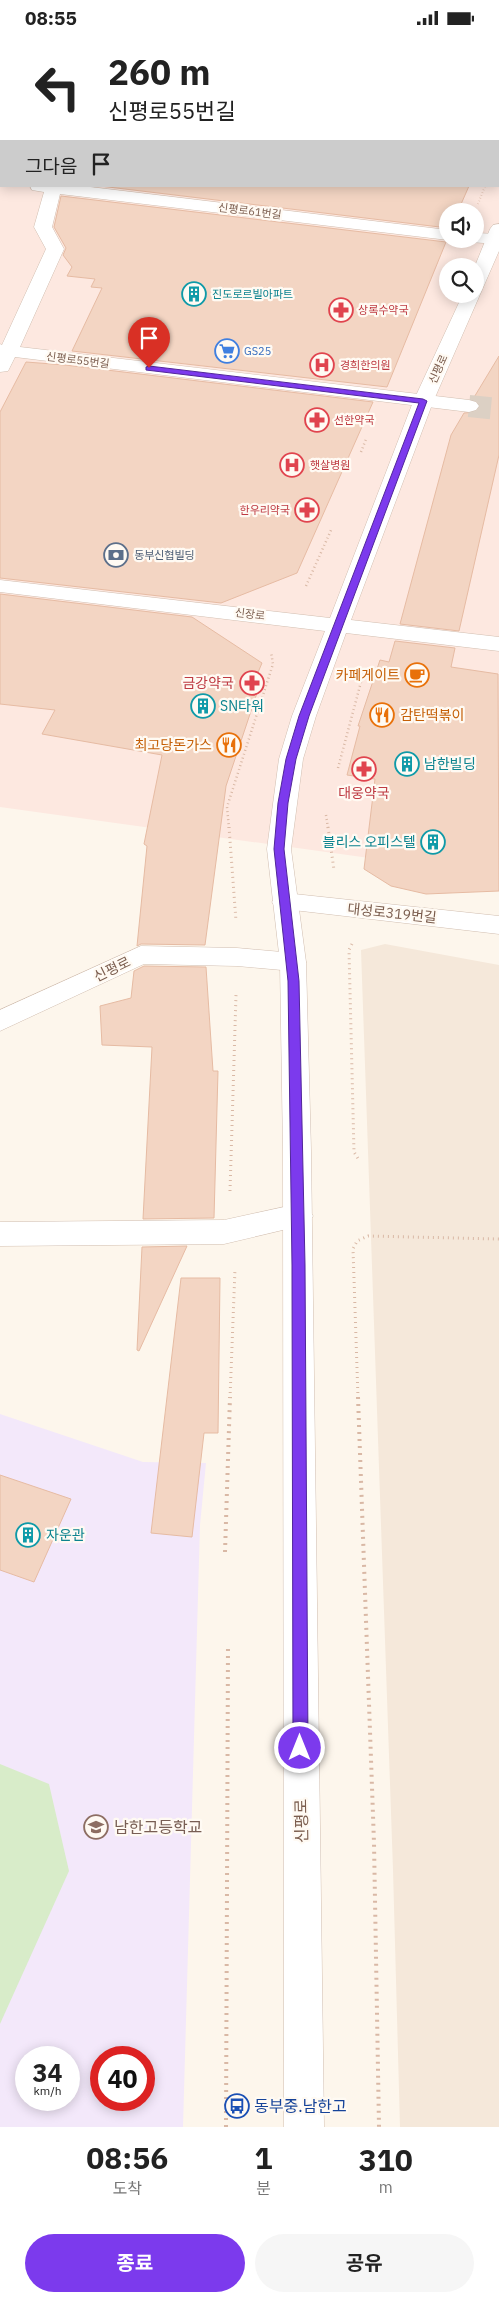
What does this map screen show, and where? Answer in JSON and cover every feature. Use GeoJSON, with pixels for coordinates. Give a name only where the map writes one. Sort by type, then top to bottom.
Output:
{"type":"FeatureCollection","features":[{"type":"Feature","properties":{"kind":"street","name":"신평로61번길"},"geometry":{"type":"LineString","coordinates":[[4,351],[55,249],[43,227],[48,187],[439,234]]}},
{"type":"Feature","properties":{"kind":"street"},"geometry":{"type":"LineString","coordinates":[[484,237],[498,236],[484,268]]}},
{"type":"Feature","properties":{"kind":"street","name":"신평로"},"geometry":{"type":"LineString","coordinates":[[304,2127],[298,1216],[293,962],[279,849],[283,803],[291,759],[304,716],[340,625],[423,401],[468,303]]}},
{"type":"Feature","properties":{"kind":"street"},"geometry":{"type":"LineString","coordinates":[[0,369],[4,351]]}},
{"type":"Feature","properties":{"kind":"street","name":"신평로55번길"},"geometry":{"type":"LineString","coordinates":[[4,351],[469,405]]}},
{"type":"Feature","properties":{"kind":"street","name":"신장로"},"geometry":{"type":"LineString","coordinates":[[0,586],[499,644]]}},
{"type":"Feature","properties":{"kind":"street","name":"대성로319번길"},"geometry":{"type":"LineString","coordinates":[[285,902],[499,925]]}},
{"type":"Feature","properties":{"kind":"street","name":"신평로"},"geometry":{"type":"LineString","coordinates":[[0,1021],[141,955],[237,957],[293,962]]}},
{"type":"Feature","properties":{"kind":"street"},"geometry":{"type":"LineString","coordinates":[[0,1234],[224,1232],[298,1216]]}},
{"type":"Feature","properties":{"kind":"path"},"geometry":{"type":"LineString","coordinates":[[478,203],[485,187]]}},
{"type":"Feature","properties":{"kind":"path"},"geometry":{"type":"LineString","coordinates":[[338,768],[362,678]]}},
{"type":"Feature","properties":{"kind":"path"},"geometry":{"type":"LineString","coordinates":[[326,815],[335,875]]}},
{"type":"Feature","properties":{"kind":"path"},"geometry":{"type":"LineString","coordinates":[[352,943],[349,950],[354,1152],[358,1161]]}},
{"type":"Feature","properties":{"kind":"path"},"geometry":{"type":"LineString","coordinates":[[379,2127],[374,1843],[353,1249],[357,1241],[368,1236],[499,1239]]}},
{"type":"Feature","properties":{"kind":"path"},"geometry":{"type":"LineString","coordinates":[[225,1552],[235,1267],[231,1261]]}},
{"type":"Feature","properties":{"kind":"path"},"geometry":{"type":"LineString","coordinates":[[226,2127],[228,1646]]}},
{"type":"Feature","properties":{"kind":"shaded area"},"geometry":{"type":"Polygon","coordinates":[[[0,187],[499,187],[499,876],[0,807],[0,187]]]}},
{"type":"Feature","properties":{"kind":"shaded area"},"geometry":{"type":"Polygon","coordinates":[[[385,944],[499,965],[499,2127],[400,2127],[393,1870],[361,950],[385,944]]]}},
{"type":"Feature","properties":{"kind":"shaded area","name":"남한고등학교"},"geometry":{"type":"Polygon","coordinates":[[[0,1414],[143,1462],[206,1463],[200,1525],[183,2127],[0,2127],[0,1414]]]}},
{"type":"Feature","properties":{"kind":"green space"},"geometry":{"type":"Polygon","coordinates":[[[0,1764],[49,1784],[69,1871],[0,2024],[0,1764]]]}},
{"type":"Feature","properties":{"kind":"building"},"geometry":{"type":"Polygon","coordinates":[[[108,187],[469,187],[462,203],[439,203],[439,227],[108,187]]]}},
{"type":"Feature","properties":{"kind":"building"},"geometry":{"type":"Polygon","coordinates":[[[61,196],[439,241],[439,248],[444,248],[387,387],[72,351],[102,288],[91,287],[95,279],[67,276],[72,267],[63,255],[66,248],[54,227],[61,196]]]}},
{"type":"Feature","properties":{"kind":"building"},"geometry":{"type":"Polygon","coordinates":[[[499,356],[499,455],[459,631],[400,624],[451,435],[464,413],[477,412],[480,407],[478,401],[473,399],[499,356]]]}},
{"type":"Feature","properties":{"kind":"building"},"geometry":{"type":"Polygon","coordinates":[[[26,362],[373,402],[297,573],[221,603],[0,578],[0,412],[26,362]]]}},
{"type":"Feature","properties":{"kind":"building"},"geometry":{"type":"Polygon","coordinates":[[[0,594],[192,617],[262,663],[251,689],[257,693],[226,786],[205,945],[141,944],[137,946],[147,846],[144,844],[162,755],[42,734],[55,710],[0,704],[0,594]]]}},
{"type":"Feature","properties":{"kind":"building"},"geometry":{"type":"Polygon","coordinates":[[[395,641],[455,648],[451,667],[498,674],[499,891],[426,894],[391,886],[364,869],[375,779],[347,775],[360,726],[358,726],[380,660],[389,662],[395,641]]]}},
{"type":"Feature","properties":{"kind":"building"},"geometry":{"type":"Polygon","coordinates":[[[144,966],[206,967],[213,1071],[218,1071],[214,1218],[143,1219],[152,1047],[102,1045],[100,1006],[131,998],[134,971],[144,966]]]}},
{"type":"Feature","properties":{"kind":"building"},"geometry":{"type":"Polygon","coordinates":[[[187,1246],[139,1351],[137,1350],[142,1247],[187,1246]]]}},
{"type":"Feature","properties":{"kind":"building"},"geometry":{"type":"Polygon","coordinates":[[[181,1278],[220,1278],[218,1433],[204,1433],[192,1537],[151,1533],[181,1278]]]}},
{"type":"Feature","properties":{"kind":"building","name":"자운관"},"geometry":{"type":"Polygon","coordinates":[[[0,1475],[71,1499],[34,1582],[0,1570],[0,1475]]]}},
{"type":"Feature","properties":{"kind":"tunnel"},"geometry":{"type":"LineString","coordinates":[[469,406],[499,409]]}},
{"type":"Feature","properties":{"kind":"place","name":"진도로르빌아파트"},"geometry":{"type":"Point","coordinates":[194,294]}},
{"type":"Feature","properties":{"kind":"place","name":"상록수약국"},"geometry":{"type":"Point","coordinates":[341,310]}},
{"type":"Feature","properties":{"kind":"place","name":"GS25"},"geometry":{"type":"Point","coordinates":[227,351]}},
{"type":"Feature","properties":{"kind":"place","name":"경희한의원"},"geometry":{"type":"Point","coordinates":[322,365]}},
{"type":"Feature","properties":{"kind":"place","name":"선한약국"},"geometry":{"type":"Point","coordinates":[317,420]}},
{"type":"Feature","properties":{"kind":"place","name":"햇살병원"},"geometry":{"type":"Point","coordinates":[292,465]}},
{"type":"Feature","properties":{"kind":"place","name":"한우리약국"},"geometry":{"type":"Point","coordinates":[307,510]}},
{"type":"Feature","properties":{"kind":"place","name":"동부신협빌딩"},"geometry":{"type":"Point","coordinates":[116,555]}},
{"type":"Feature","properties":{"kind":"place","name":"카페게이트"},"geometry":{"type":"Point","coordinates":[417,675]}},
{"type":"Feature","properties":{"kind":"place","name":"금강약국"},"geometry":{"type":"Point","coordinates":[252,683]}},
{"type":"Feature","properties":{"kind":"place","name":"SN타워"},"geometry":{"type":"Point","coordinates":[203,706]}},
{"type":"Feature","properties":{"kind":"place","name":"감탄떡볶이"},"geometry":{"type":"Point","coordinates":[382,715]}},
{"type":"Feature","properties":{"kind":"place","name":"최고당돈가스"},"geometry":{"type":"Point","coordinates":[229,745]}},
{"type":"Feature","properties":{"kind":"place","name":"남한빌딩"},"geometry":{"type":"Point","coordinates":[407,764]}},
{"type":"Feature","properties":{"kind":"place","name":"대웅약국"},"geometry":{"type":"Point","coordinates":[364,769]}},
{"type":"Feature","properties":{"kind":"place","name":"블리스 오피스텔"},"geometry":{"type":"Point","coordinates":[433,842]}},
{"type":"Feature","properties":{"kind":"place","name":"자운관"},"geometry":{"type":"Point","coordinates":[28,1535]}},
{"type":"Feature","properties":{"kind":"place","name":"남한고등학교"},"geometry":{"type":"Point","coordinates":[96,1827]}},
{"type":"Feature","properties":{"kind":"place","name":"동부중.남한고"},"geometry":{"type":"Point","coordinates":[237,2106]}},
{"type":"Feature","properties":{"kind":"route"},"geometry":{"type":"LineString","coordinates":[[149,368],[423,401],[340,625],[304,716],[291,759],[283,803],[279,849],[293,962],[297,1151],[300,1748]]}}]}
